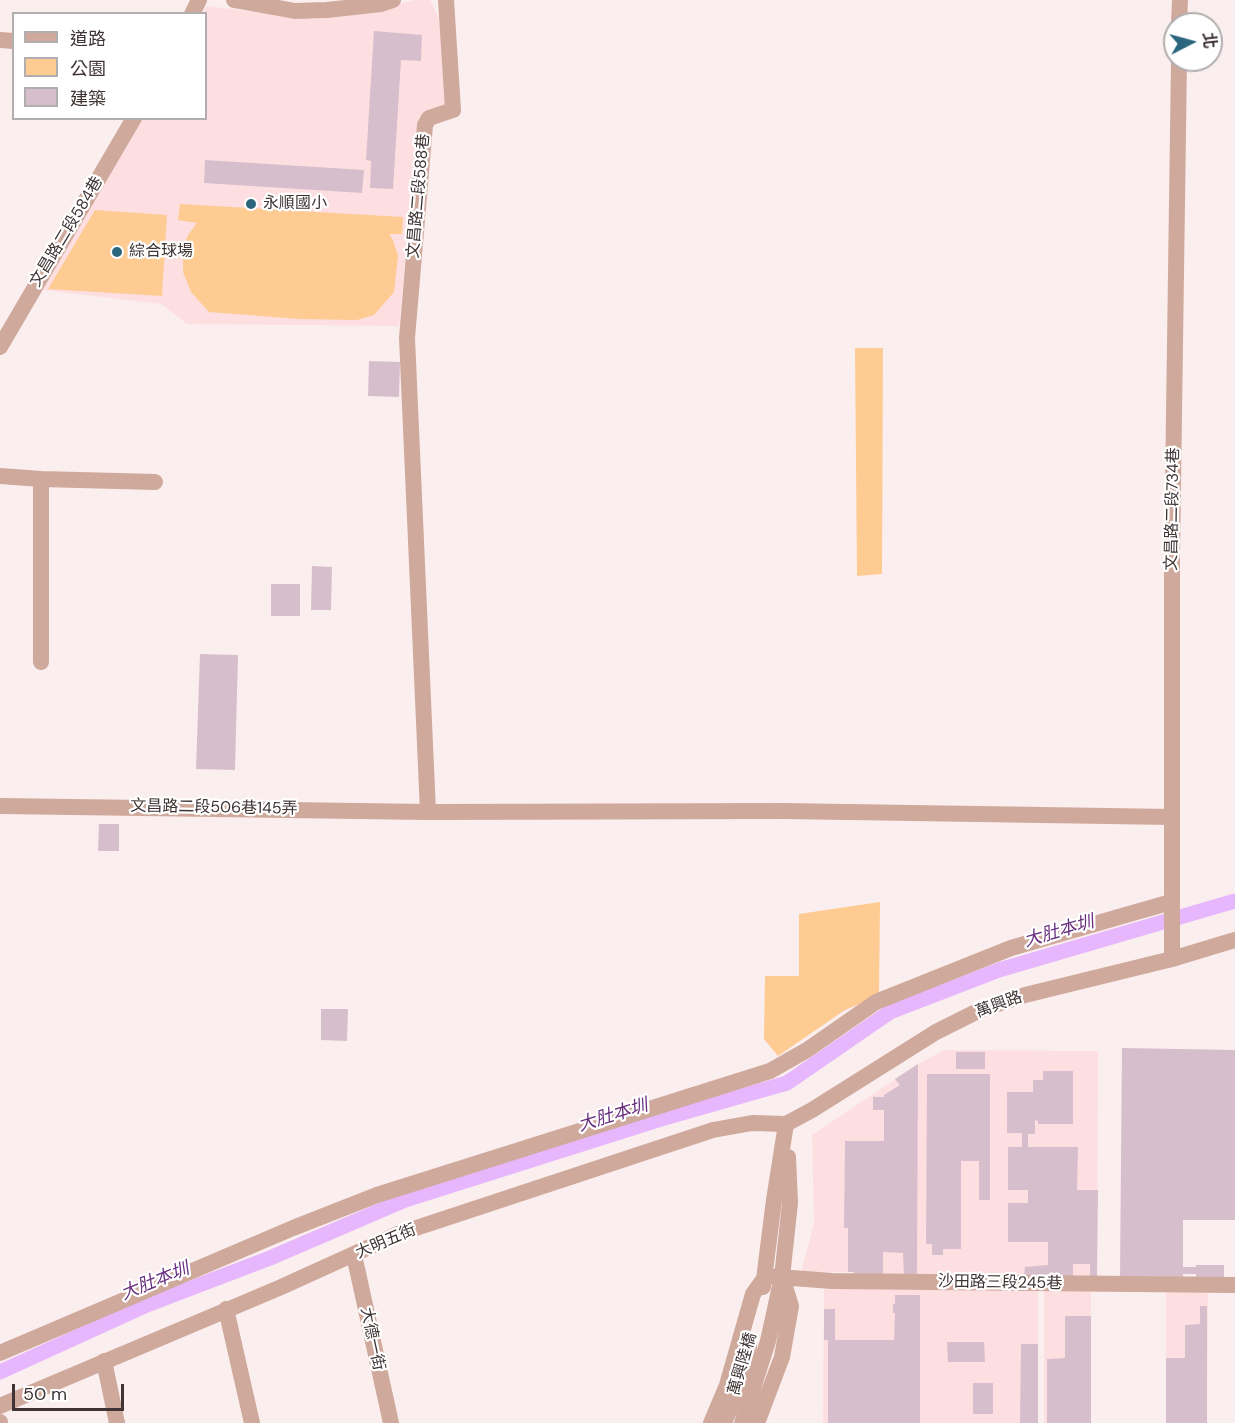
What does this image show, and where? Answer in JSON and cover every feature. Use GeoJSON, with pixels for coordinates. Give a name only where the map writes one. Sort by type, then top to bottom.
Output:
{"type":"FeatureCollection","features":[{"type":"Feature","properties":{"kind":"street"},"geometry":{"type":"LineString","coordinates":[[234,0],[296,11],[381,4],[393,0]]}},
{"type":"Feature","properties":{"kind":"street","name":"文昌路二段588巷"},"geometry":{"type":"LineString","coordinates":[[428,812],[407,338],[425,125],[429,118],[453,110],[446,0]]}},
{"type":"Feature","properties":{"kind":"street","name":"文昌路二段734巷"},"geometry":{"type":"LineString","coordinates":[[1172,959],[1172,557],[1179,72]]}},
{"type":"Feature","properties":{"kind":"street","name":"文昌路二段584巷"},"geometry":{"type":"LineString","coordinates":[[0,347],[133,120]]}},
{"type":"Feature","properties":{"kind":"street"},"geometry":{"type":"LineString","coordinates":[[0,476],[155,482]]}},
{"type":"Feature","properties":{"kind":"street"},"geometry":{"type":"LineString","coordinates":[[41,479],[41,662]]}},
{"type":"Feature","properties":{"kind":"street","name":"文昌路二段506巷145弄"},"geometry":{"type":"LineString","coordinates":[[0,806],[428,812],[783,811],[1172,818]]}},
{"type":"Feature","properties":{"kind":"street"},"geometry":{"type":"LineString","coordinates":[[0,1353],[293,1228],[377,1195],[770,1071],[807,1050],[876,1002],[1011,948],[1171,902]]}},
{"type":"Feature","properties":{"kind":"street","name":"萬興路"},"geometry":{"type":"LineString","coordinates":[[786,1124],[936,1032],[980,1010],[1024,995],[1172,959],[1235,940]]}},
{"type":"Feature","properties":{"kind":"street","name":"大明五街"},"geometry":{"type":"LineString","coordinates":[[0,1406],[354,1255],[398,1234],[713,1130],[752,1123],[786,1124]]}},
{"type":"Feature","properties":{"kind":"street"},"geometry":{"type":"LineString","coordinates":[[757,1423],[782,1358],[791,1306],[774,1276],[774,1200],[786,1124]]}},
{"type":"Feature","properties":{"kind":"street","name":"大德一街"},"geometry":{"type":"LineString","coordinates":[[354,1255],[391,1423]]}},
{"type":"Feature","properties":{"kind":"street"},"geometry":{"type":"LineString","coordinates":[[711,1423],[727,1385],[753,1294],[774,1276]]}},
{"type":"Feature","properties":{"kind":"street","name":"沙田路三段245巷"},"geometry":{"type":"LineString","coordinates":[[774,1276],[832,1281],[1235,1285]]}},
{"type":"Feature","properties":{"kind":"street","name":"萬興陸橋"},"geometry":{"type":"LineString","coordinates":[[724,1423],[741,1381],[759,1304],[774,1276]]}},
{"type":"Feature","properties":{"kind":"street","name":"萬興陸橋"},"geometry":{"type":"LineString","coordinates":[[742,1423],[776,1309],[774,1276]]}},
{"type":"Feature","properties":{"kind":"street"},"geometry":{"type":"LineString","coordinates":[[226,1309],[252,1423]]}},
{"type":"Feature","properties":{"kind":"street"},"geometry":{"type":"LineString","coordinates":[[104,1361],[117,1423]]}},
{"type":"Feature","properties":{"kind":"shaded area","name":"永順國小"},"geometry":{"type":"Polygon","coordinates":[[[415,0],[430,0],[441,23],[445,104],[419,117],[399,326],[187,324],[161,304],[43,290],[139,120],[207,120],[207,12],[203,12],[207,6],[314,19],[347,16],[415,0]]]}},
{"type":"Feature","properties":{"kind":"shaded area"},"geometry":{"type":"Polygon","coordinates":[[[944,1050],[1098,1051],[1097,1276],[854,1275],[853,1272],[801,1272],[814,1224],[812,1135],[918,1064],[944,1050]]]}},
{"type":"Feature","properties":{"kind":"shaded area"},"geometry":{"type":"Polygon","coordinates":[[[824,1289],[1038,1289],[1038,1423],[823,1423],[824,1289]]]}},
{"type":"Feature","properties":{"kind":"shaded area"},"geometry":{"type":"Polygon","coordinates":[[[1044,1289],[1091,1289],[1091,1423],[1044,1423],[1044,1289]]]}},
{"type":"Feature","properties":{"kind":"shaded area"},"geometry":{"type":"Polygon","coordinates":[[[1166,1291],[1208,1292],[1207,1423],[1166,1423],[1166,1291]]]}},
{"type":"Feature","properties":{"kind":"green space"},"geometry":{"type":"Polygon","coordinates":[[[180,204],[403,217],[402,234],[389,234],[398,256],[394,292],[374,315],[357,320],[299,319],[209,312],[191,292],[183,272],[183,248],[188,235],[197,223],[178,220],[180,204]]]}},
{"type":"Feature","properties":{"kind":"green space","name":"綜合球場"},"geometry":{"type":"Polygon","coordinates":[[[95,210],[167,215],[162,296],[48,289],[95,210]]]}},
{"type":"Feature","properties":{"kind":"green space"},"geometry":{"type":"Polygon","coordinates":[[[855,348],[883,348],[882,574],[857,576],[855,348]]]}},
{"type":"Feature","properties":{"kind":"green space"},"geometry":{"type":"Polygon","coordinates":[[[880,902],[879,996],[845,1010],[778,1056],[764,1039],[765,976],[799,976],[799,914],[880,902]]]}},
{"type":"Feature","properties":{"kind":"building"},"geometry":{"type":"Polygon","coordinates":[[[374,31],[422,35],[421,61],[401,60],[393,189],[370,188],[371,161],[366,160],[374,31]]]}},
{"type":"Feature","properties":{"kind":"building"},"geometry":{"type":"Polygon","coordinates":[[[205,160],[364,170],[362,193],[204,183],[205,160]]]}},
{"type":"Feature","properties":{"kind":"building"},"geometry":{"type":"Polygon","coordinates":[[[369,361],[400,362],[399,397],[368,396],[369,361]]]}},
{"type":"Feature","properties":{"kind":"building"},"geometry":{"type":"Polygon","coordinates":[[[312,566],[332,567],[331,610],[311,610],[312,566]]]}},
{"type":"Feature","properties":{"kind":"building"},"geometry":{"type":"Polygon","coordinates":[[[271,584],[300,584],[300,616],[271,616],[271,584]]]}},
{"type":"Feature","properties":{"kind":"building"},"geometry":{"type":"Polygon","coordinates":[[[200,654],[238,655],[235,770],[196,769],[200,654]]]}},
{"type":"Feature","properties":{"kind":"building"},"geometry":{"type":"Polygon","coordinates":[[[99,824],[119,824],[119,851],[98,851],[99,824]]]}},
{"type":"Feature","properties":{"kind":"building"},"geometry":{"type":"Polygon","coordinates":[[[321,1009],[348,1009],[347,1041],[321,1040],[321,1009]]]}},
{"type":"Feature","properties":{"kind":"building"},"geometry":{"type":"Polygon","coordinates":[[[1122,1048],[1235,1050],[1235,1220],[1183,1220],[1183,1267],[1224,1265],[1224,1277],[1196,1277],[1196,1274],[1183,1274],[1183,1277],[1120,1276],[1122,1048]]]}},
{"type":"Feature","properties":{"kind":"building"},"geometry":{"type":"Polygon","coordinates":[[[956,1052],[985,1052],[985,1069],[956,1069],[956,1052]]]}},
{"type":"Feature","properties":{"kind":"building"},"geometry":{"type":"Polygon","coordinates":[[[918,1064],[917,1275],[904,1275],[903,1253],[883,1252],[883,1275],[854,1275],[854,1272],[848,1272],[848,1228],[844,1228],[845,1141],[884,1141],[884,1110],[873,1110],[873,1097],[884,1097],[900,1085],[895,1079],[918,1064]]]}},
{"type":"Feature","properties":{"kind":"building"},"geometry":{"type":"Polygon","coordinates":[[[1043,1071],[1073,1071],[1073,1124],[1038,1124],[1035,1120],[1035,1134],[1028,1134],[1028,1147],[1078,1147],[1077,1190],[1098,1190],[1097,1276],[1090,1276],[1090,1264],[1073,1264],[1073,1276],[1024,1276],[1025,1267],[1048,1265],[1048,1242],[1008,1242],[1008,1203],[1028,1203],[1028,1190],[1008,1190],[1008,1147],[1022,1147],[1022,1133],[1007,1133],[1007,1092],[1033,1092],[1033,1080],[1043,1080],[1043,1071]]]}},
{"type":"Feature","properties":{"kind":"building"},"geometry":{"type":"Polygon","coordinates":[[[927,1074],[990,1074],[990,1200],[979,1200],[979,1161],[961,1161],[961,1249],[943,1249],[943,1255],[932,1255],[932,1244],[926,1244],[927,1074]]]}},
{"type":"Feature","properties":{"kind":"building"},"geometry":{"type":"Polygon","coordinates":[[[895,1295],[920,1295],[920,1423],[828,1423],[828,1340],[824,1340],[824,1309],[835,1309],[835,1340],[894,1340],[895,1295]]]}},
{"type":"Feature","properties":{"kind":"building"},"geometry":{"type":"Polygon","coordinates":[[[1200,1306],[1207,1306],[1207,1423],[1166,1423],[1166,1358],[1185,1358],[1185,1325],[1200,1324],[1200,1306]]]}},
{"type":"Feature","properties":{"kind":"building"},"geometry":{"type":"Polygon","coordinates":[[[1065,1316],[1091,1316],[1091,1423],[1047,1423],[1047,1359],[1065,1358],[1065,1316]]]}},
{"type":"Feature","properties":{"kind":"building"},"geometry":{"type":"Polygon","coordinates":[[[947,1342],[984,1342],[985,1362],[948,1362],[947,1342]]]}},
{"type":"Feature","properties":{"kind":"building"},"geometry":{"type":"Polygon","coordinates":[[[1021,1344],[1038,1344],[1038,1423],[1020,1423],[1021,1344]]]}},
{"type":"Feature","properties":{"kind":"building"},"geometry":{"type":"Polygon","coordinates":[[[973,1383],[993,1383],[993,1414],[973,1414],[973,1383]]]}},
{"type":"Feature","properties":{"kind":"waterway","name":"大肚本圳"},"geometry":{"type":"LineString","coordinates":[[0,1372],[147,1305],[270,1258],[405,1200],[661,1119],[787,1083],[890,1012],[999,970],[1235,901]]}},
{"type":"Feature","properties":{"kind":"place","name":"永順國小"},"geometry":{"type":"Point","coordinates":[251,204]}},
{"type":"Feature","properties":{"kind":"place","name":"綜合球場"},"geometry":{"type":"Point","coordinates":[117,252]}}]}
